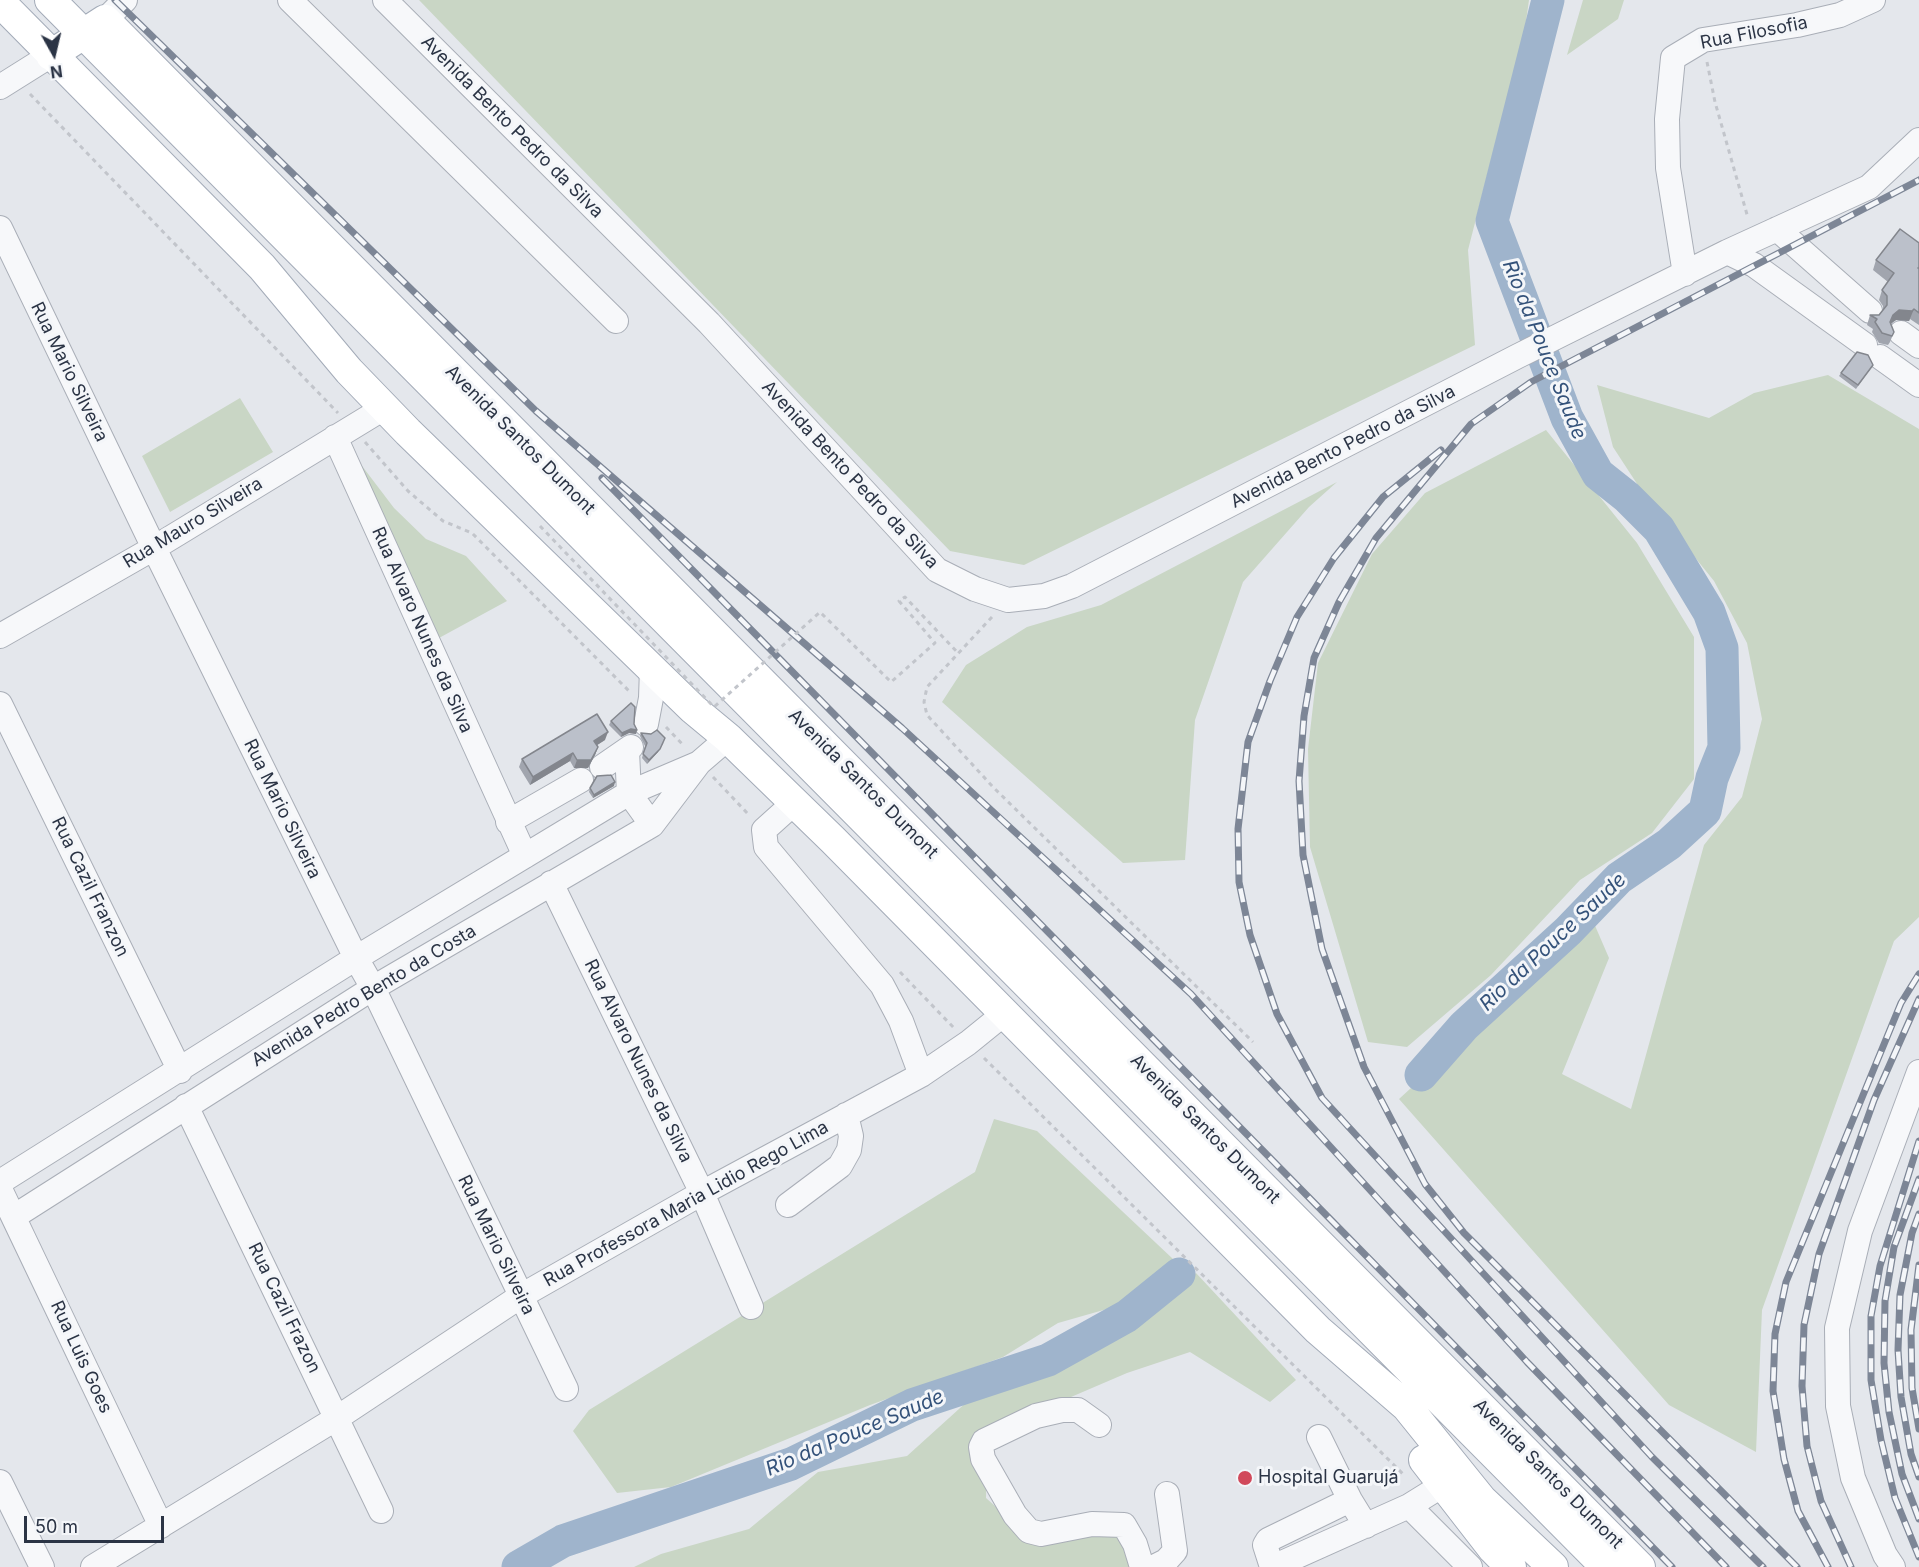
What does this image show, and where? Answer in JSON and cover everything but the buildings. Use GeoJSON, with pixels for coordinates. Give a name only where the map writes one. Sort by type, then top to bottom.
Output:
{"type":"FeatureCollection","features":[{"type":"Feature","properties":{"kind":"main road"},"geometry":{"type":"LineString","coordinates":[[50,0],[104,18]]}},
{"type":"Feature","properties":{"kind":"main road"},"geometry":{"type":"LineString","coordinates":[[0,2],[262,267],[384,408],[652,669],[728,738],[794,803],[1318,1330],[1407,1407],[1434,1490],[1511,1567]]}},
{"type":"Feature","properties":{"kind":"main road"},"geometry":{"type":"LineString","coordinates":[[51,55],[104,18]]}},
{"type":"Feature","properties":{"kind":"main road","name":"Avenida Santos Dumont"},"geometry":{"type":"LineString","coordinates":[[104,18],[1606,1567]]}},
{"type":"Feature","properties":{"kind":"main road","name":"Avenida Santos Dumont"},"geometry":{"type":"LineString","coordinates":[[104,18],[1640,1567]]}},
{"type":"Feature","properties":{"kind":"main road"},"geometry":{"type":"LineString","coordinates":[[1434,1490],[1482,1500],[1553,1567]]}},
{"type":"Feature","properties":{"kind":"street"},"geometry":{"type":"LineString","coordinates":[[68,0],[104,18]]}},
{"type":"Feature","properties":{"kind":"street"},"geometry":{"type":"LineString","coordinates":[[290,0],[616,321]]}},
{"type":"Feature","properties":{"kind":"street","name":"Avenida Bento Pedro da Silva"},"geometry":{"type":"LineString","coordinates":[[385,0],[709,323],[937,570],[975,589],[1008,600],[1044,596],[1082,582],[1518,356],[1727,252],[1869,187],[1919,140]]}},
{"type":"Feature","properties":{"kind":"street","name":"Rua Filosofia"},"geometry":{"type":"LineString","coordinates":[[1685,274],[1668,168],[1667,119],[1673,58],[1703,40],[1797,25],[1840,15],[1873,0]]}},
{"type":"Feature","properties":{"kind":"street"},"geometry":{"type":"LineString","coordinates":[[8,82],[51,55]]}},
{"type":"Feature","properties":{"kind":"street","name":"Rua Mario Silveira"},"geometry":{"type":"LineString","coordinates":[[0,228],[154,548],[356,958],[373,988],[566,1389]]}},
{"type":"Feature","properties":{"kind":"street"},"geometry":{"type":"LineString","coordinates":[[1777,229],[1870,311]]}},
{"type":"Feature","properties":{"kind":"street"},"geometry":{"type":"LineString","coordinates":[[1727,252],[1754,265],[1919,385]]}},
{"type":"Feature","properties":{"kind":"street","name":"Rua Mauro Silveira"},"geometry":{"type":"LineString","coordinates":[[0,636],[154,548],[384,408]]}},
{"type":"Feature","properties":{"kind":"street","name":"Rua Alvaro Nunes da Silva"},"geometry":{"type":"LineString","coordinates":[[343,432],[508,822],[525,856]]}},
{"type":"Feature","properties":{"kind":"street"},"geometry":{"type":"LineString","coordinates":[[648,717],[652,669]]}},
{"type":"Feature","properties":{"kind":"street","name":"Rua Cazil Franzon"},"geometry":{"type":"LineString","coordinates":[[0,704],[180,1071]]}},
{"type":"Feature","properties":{"kind":"street","name":"Avenida Pedro Bento da Costa"},"geometry":{"type":"LineString","coordinates":[[15,1216],[373,988],[652,825],[699,764],[728,738]]}},
{"type":"Feature","properties":{"kind":"street"},"geometry":{"type":"LineString","coordinates":[[602,767],[629,749],[629,793],[652,825]]}},
{"type":"Feature","properties":{"kind":"street","name":"Avenida Pedro Bento da Costa"},"geometry":{"type":"LineString","coordinates":[[0,1182],[180,1071],[356,958],[629,793],[699,764]]}},
{"type":"Feature","properties":{"kind":"street"},"geometry":{"type":"LineString","coordinates":[[508,822],[581,780]]}},
{"type":"Feature","properties":{"kind":"street"},"geometry":{"type":"LineString","coordinates":[[794,803],[764,830],[764,842],[776,862],[882,985],[901,1021],[921,1075]]}},
{"type":"Feature","properties":{"kind":"street","name":"Rua Alvaro Nunes da Silva"},"geometry":{"type":"LineString","coordinates":[[551,883],[702,1193],[751,1306]]}},
{"type":"Feature","properties":{"kind":"street","name":"Rua Professora Maria Lidio Rego Lima"},"geometry":{"type":"LineString","coordinates":[[93,1567],[337,1418],[521,1296],[702,1193],[921,1075],[968,1043],[1005,1013]]}},
{"type":"Feature","properties":{"kind":"street"},"geometry":{"type":"LineString","coordinates":[[1893,1567],[1885,1555],[1853,1478],[1838,1406],[1837,1328],[1860,1231],[1919,1072]]}},
{"type":"Feature","properties":{"kind":"street","name":"Rua Cazil Frazon"},"geometry":{"type":"LineString","coordinates":[[186,1106],[381,1511]]}},
{"type":"Feature","properties":{"kind":"street"},"geometry":{"type":"LineString","coordinates":[[788,1205],[840,1166],[849,1150],[851,1137],[846,1115]]}},
{"type":"Feature","properties":{"kind":"street","name":"Rua Luis Goes"},"geometry":{"type":"LineString","coordinates":[[0,1189],[15,1216],[161,1526]]}},
{"type":"Feature","properties":{"kind":"street"},"geometry":{"type":"LineString","coordinates":[[1100,1425],[1078,1410],[1062,1410],[1036,1416],[984,1441],[981,1447],[983,1459],[1015,1515],[1029,1531],[1041,1534],[1092,1524],[1124,1525],[1135,1544],[1142,1567]]}},
{"type":"Feature","properties":{"kind":"street"},"geometry":{"type":"LineString","coordinates":[[1319,1437],[1350,1500],[1366,1526]]}},
{"type":"Feature","properties":{"kind":"street"},"geometry":{"type":"LineString","coordinates":[[0,1482],[42,1567]]}},
{"type":"Feature","properties":{"kind":"street"},"geometry":{"type":"LineString","coordinates":[[1350,1500],[1269,1540],[1264,1545],[1283,1565],[1366,1526],[1434,1490],[1470,1567]]}},
{"type":"Feature","properties":{"kind":"street"},"geometry":{"type":"LineString","coordinates":[[1154,1567],[1173,1556],[1174,1551],[1167,1494]]}},
{"type":"Feature","properties":{"kind":"path"},"geometry":{"type":"LineString","coordinates":[[1703,40],[1715,102],[1754,240]]}},
{"type":"Feature","properties":{"kind":"path"},"geometry":{"type":"LineString","coordinates":[[8,82],[343,432],[443,521],[472,533],[648,717],[699,764],[764,830]]}},
{"type":"Feature","properties":{"kind":"path"},"geometry":{"type":"LineString","coordinates":[[540,526],[714,706],[820,612],[891,682],[935,643],[899,601],[905,597],[959,654]]}},
{"type":"Feature","properties":{"kind":"path"},"geometry":{"type":"LineString","coordinates":[[1008,600],[927,687],[924,702],[927,715],[993,787],[1253,1042]]}},
{"type":"Feature","properties":{"kind":"path"},"geometry":{"type":"LineString","coordinates":[[895,966],[968,1043],[1434,1490]]}},
{"type":"Feature","properties":{"kind":"green space"},"geometry":{"type":"Polygon","coordinates":[[[419,0],[1529,0],[1525,28],[1468,250],[1475,345],[1024,565],[950,551],[419,0]]]}},
{"type":"Feature","properties":{"kind":"green space"},"geometry":{"type":"Polygon","coordinates":[[[1583,0],[1624,0],[1618,19],[1567,55],[1583,0]]]}},
{"type":"Feature","properties":{"kind":"green space"},"geometry":{"type":"Polygon","coordinates":[[[1828,375],[1919,429],[1919,917],[1894,941],[1762,1310],[1756,1452],[1669,1405],[1399,1099],[1593,921],[1609,958],[1562,1074],[1631,1109],[1704,845],[1742,797],[1762,719],[1747,643],[1714,581],[1643,493],[1613,447],[1597,385],[1709,418],[1754,393],[1828,375]]]}},
{"type":"Feature","properties":{"kind":"green space"},"geometry":{"type":"Polygon","coordinates":[[[240,398],[273,452],[170,512],[142,456],[240,398]]]}},
{"type":"Feature","properties":{"kind":"green space"},"geometry":{"type":"Polygon","coordinates":[[[1546,430],[1637,543],[1694,637],[1694,779],[1652,833],[1580,880],[1491,975],[1407,1047],[1368,1042],[1310,847],[1308,749],[1318,663],[1372,554],[1425,493],[1546,430]]]}},
{"type":"Feature","properties":{"kind":"green space"},"geometry":{"type":"Polygon","coordinates":[[[356,458],[394,508],[426,539],[466,556],[507,601],[439,638],[356,458]]]}},
{"type":"Feature","properties":{"kind":"green space"},"geometry":{"type":"Polygon","coordinates":[[[1337,482],[1309,507],[1243,582],[1195,720],[1185,860],[1123,863],[942,702],[966,665],[1027,627],[1101,605],[1337,482]]]}},
{"type":"Feature","properties":{"kind":"green space"},"geometry":{"type":"Polygon","coordinates":[[[994,1119],[1037,1131],[1173,1259],[1121,1305],[1058,1323],[1003,1357],[870,1405],[671,1487],[617,1493],[573,1431],[589,1410],[975,1172],[994,1119]]]}},
{"type":"Feature","properties":{"kind":"green space"},"geometry":{"type":"Polygon","coordinates":[[[1196,1273],[1296,1380],[1270,1402],[1190,1352],[1127,1373],[987,1433],[986,1498],[1024,1532],[1126,1530],[1137,1567],[634,1567],[661,1554],[749,1529],[818,1472],[907,1456],[991,1380],[1114,1334],[1196,1273]]]}},
{"type":"Feature","properties":{"kind":"waterway","name":"Rio da Pouce Saude"},"geometry":{"type":"LineString","coordinates":[[1421,1075],[1464,1026],[1568,931],[1619,878],[1669,844],[1705,811],[1712,778],[1724,748],[1722,648],[1709,612],[1659,529],[1627,497],[1598,474],[1567,418],[1492,221],[1548,0]]}},
{"type":"Feature","properties":{"kind":"waterway","name":"Rio da Pouce Saude"},"geometry":{"type":"LineString","coordinates":[[518,1567],[563,1541],[791,1464],[912,1405],[1048,1360],[1127,1316],[1179,1274]]}},
{"type":"Feature","properties":{"kind":"railway"},"geometry":{"type":"LineString","coordinates":[[115,0],[536,411],[902,728],[1191,994],[1527,1362],[1726,1567]]}},
{"type":"Feature","properties":{"kind":"railway"},"geometry":{"type":"LineString","coordinates":[[1797,1567],[1464,1233],[1425,1184],[1364,1067],[1322,949],[1303,855],[1299,781],[1304,716],[1314,658],[1339,602],[1376,538],[1471,424],[1531,382],[1919,180]]}},
{"type":"Feature","properties":{"kind":"railway"},"geometry":{"type":"LineString","coordinates":[[1441,450],[1383,497],[1334,558],[1297,617],[1270,681],[1248,742],[1238,829],[1239,882],[1250,935],[1277,1014],[1322,1098],[1652,1457],[1763,1567]]}},
{"type":"Feature","properties":{"kind":"railway"},"geometry":{"type":"LineString","coordinates":[[602,478],[1672,1567]]}},
{"type":"Feature","properties":{"kind":"railway"},"geometry":{"type":"LineString","coordinates":[[1828,1567],[1798,1511],[1784,1459],[1773,1391],[1775,1334],[1786,1282],[1901,1003],[1919,974]]}},
{"type":"Feature","properties":{"kind":"railway"},"geometry":{"type":"LineString","coordinates":[[1851,1567],[1821,1501],[1807,1446],[1802,1386],[1804,1325],[1819,1254],[1874,1100],[1919,999]]}},
{"type":"Feature","properties":{"kind":"railway"},"geometry":{"type":"LineString","coordinates":[[1919,1141],[1880,1266],[1871,1316],[1871,1380],[1881,1440],[1895,1498],[1919,1557]]}},
{"type":"Feature","properties":{"kind":"railway"},"geometry":{"type":"LineString","coordinates":[[1919,1179],[1894,1247],[1885,1301],[1884,1363],[1889,1412],[1902,1474],[1919,1519]]}},
{"type":"Feature","properties":{"kind":"railway"},"geometry":{"type":"LineString","coordinates":[[1919,1214],[1912,1233],[1900,1295],[1898,1350],[1901,1397],[1911,1454],[1919,1477]]}},
{"type":"Feature","properties":{"kind":"railway"},"geometry":{"type":"LineString","coordinates":[[1919,1265],[1911,1330],[1912,1388],[1919,1429]]}},
{"type":"Feature","properties":{"kind":"place","name":"Hospital Guarujá"},"geometry":{"type":"Point","coordinates":[1245,1478]}}]}
